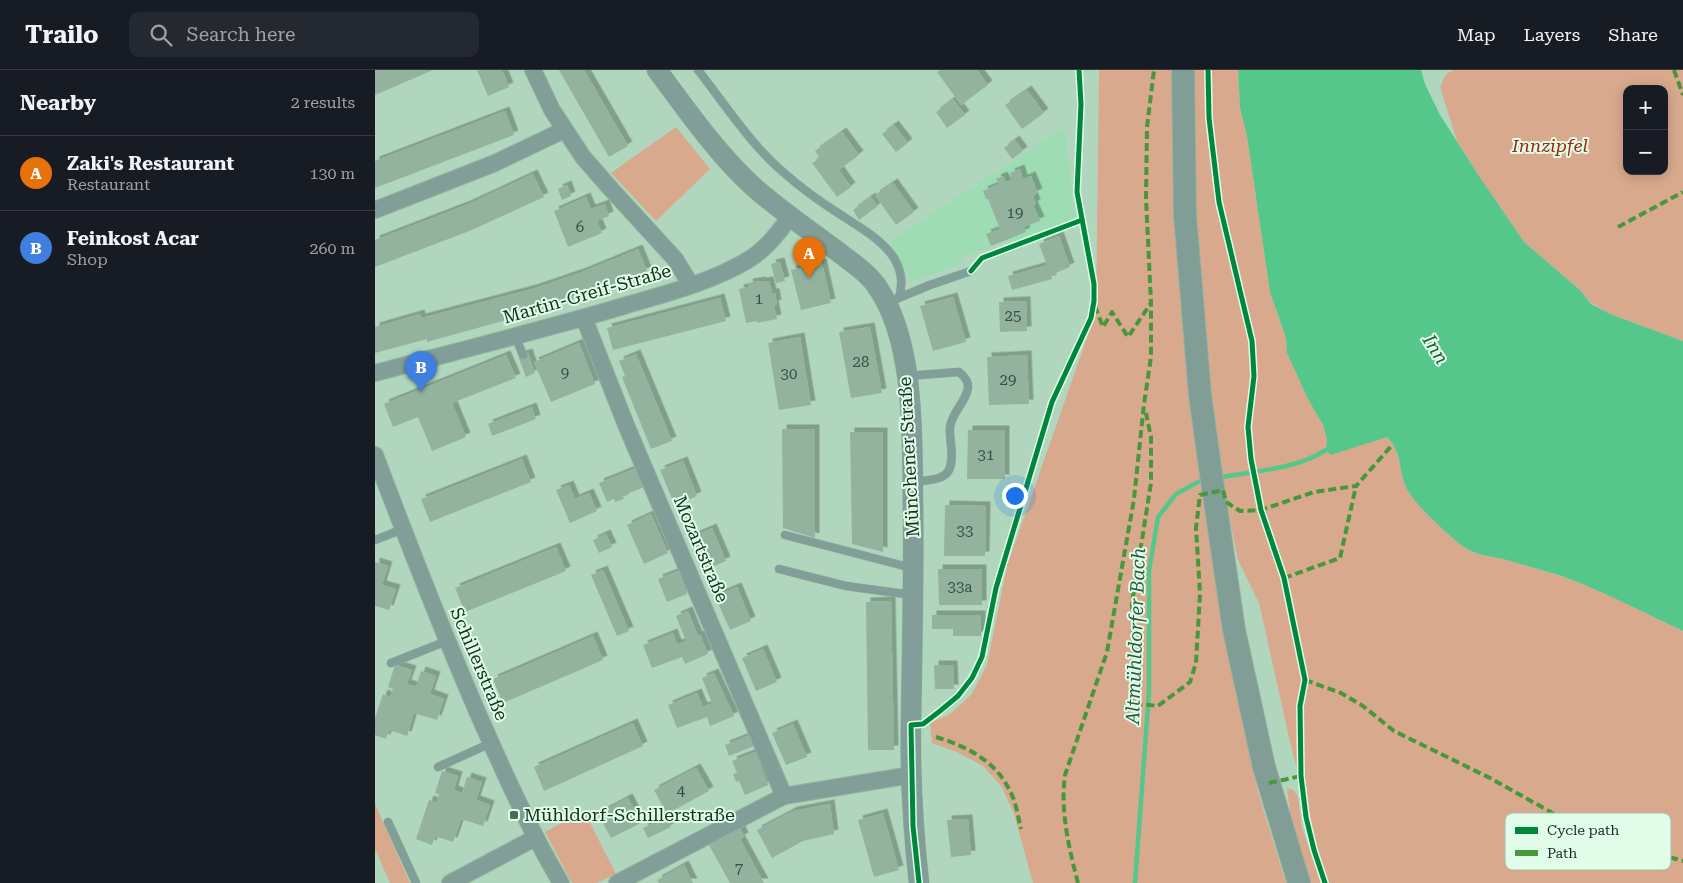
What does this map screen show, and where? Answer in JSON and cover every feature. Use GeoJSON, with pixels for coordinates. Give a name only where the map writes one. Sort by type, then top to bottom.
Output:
{"type":"FeatureCollection","features":[{"type":"Feature","properties":{"kind":"main road"},"geometry":{"type":"LineString","coordinates":[[1183,70],[1185,214],[1199,395],[1234,630],[1262,758],[1299,883]]}},
{"type":"Feature","properties":{"kind":"street"},"geometry":{"type":"LineString","coordinates":[[533,70],[564,130],[610,188],[675,259],[691,285]]}},
{"type":"Feature","properties":{"kind":"street","name":"Münchener Straße"},"geometry":{"type":"LineString","coordinates":[[657,70],[706,134],[733,166],[755,188],[871,278],[893,300],[907,376],[911,423],[913,482],[911,775],[913,826],[919,883]]}},
{"type":"Feature","properties":{"kind":"street"},"geometry":{"type":"LineString","coordinates":[[375,210],[495,163],[564,130]]}},
{"type":"Feature","properties":{"kind":"street","name":"Martin-Greif-Straße"},"geometry":{"type":"LineString","coordinates":[[375,373],[584,318],[691,285],[749,260],[769,243],[790,217]]}},
{"type":"Feature","properties":{"kind":"street","name":"Mozartstraße"},"geometry":{"type":"LineString","coordinates":[[584,318],[626,425],[784,796]]}},
{"type":"Feature","properties":{"kind":"street","name":"Schillerstraße"},"geometry":{"type":"LineString","coordinates":[[375,455],[447,641],[491,743],[535,838],[561,883]]}},
{"type":"Feature","properties":{"kind":"street"},"geometry":{"type":"LineString","coordinates":[[617,883],[784,796],[911,775]]}},
{"type":"Feature","properties":{"kind":"street"},"geometry":{"type":"LineString","coordinates":[[450,883],[535,838]]}},
{"type":"Feature","properties":{"kind":"lane","name":"Münchener Straße"},"geometry":{"type":"LineString","coordinates":[[698,70],[764,155],[826,205],[868,233],[893,257],[901,271],[902,282],[893,300]]}},
{"type":"Feature","properties":{"kind":"lane"},"geometry":{"type":"LineString","coordinates":[[893,300],[971,271]]}},
{"type":"Feature","properties":{"kind":"lane"},"geometry":{"type":"LineString","coordinates":[[515,336],[523,355]]}},
{"type":"Feature","properties":{"kind":"lane"},"geometry":{"type":"LineString","coordinates":[[907,376],[959,372],[964,376],[969,387],[951,422],[951,460],[949,471],[942,477],[913,482]]}},
{"type":"Feature","properties":{"kind":"lane"},"geometry":{"type":"LineString","coordinates":[[375,540],[403,529]]}},
{"type":"Feature","properties":{"kind":"lane"},"geometry":{"type":"LineString","coordinates":[[785,536],[913,568]]}},
{"type":"Feature","properties":{"kind":"lane"},"geometry":{"type":"LineString","coordinates":[[779,569],[846,586],[913,595]]}},
{"type":"Feature","properties":{"kind":"lane"},"geometry":{"type":"LineString","coordinates":[[391,663],[447,641]]}},
{"type":"Feature","properties":{"kind":"lane"},"geometry":{"type":"LineString","coordinates":[[438,767],[491,743]]}},
{"type":"Feature","properties":{"kind":"lane"},"geometry":{"type":"LineString","coordinates":[[388,822],[416,883]]}},
{"type":"Feature","properties":{"kind":"shaded area"},"geometry":{"type":"Polygon","coordinates":[[[1064,127],[1075,219],[1012,244],[1009,240],[963,257],[961,263],[910,282],[907,273],[887,244],[1064,127]]]}},
{"type":"Feature","properties":{"kind":"green space"},"geometry":{"type":"Polygon","coordinates":[[[1099,70],[1175,70],[1204,501],[1222,624],[1258,792],[1286,883],[1033,883],[1014,814],[1002,787],[983,766],[957,752],[932,743],[930,723],[950,714],[971,695],[987,665],[1007,566],[1096,312],[1099,70]]]}},
{"type":"Feature","properties":{"kind":"green space"},"geometry":{"type":"Polygon","coordinates":[[[1193,70],[1238,70],[1240,108],[1247,136],[1270,292],[1286,338],[1287,353],[1309,401],[1323,425],[1327,439],[1361,444],[1387,437],[1396,450],[1404,482],[1411,495],[1431,518],[1466,548],[1478,554],[1503,559],[1575,581],[1683,631],[1683,883],[1328,883],[1320,863],[1259,603],[1238,560],[1221,478],[1213,416],[1199,258],[1194,163],[1193,70]]]}},
{"type":"Feature","properties":{"kind":"green space","name":"Innzipfel"},"geometry":{"type":"Polygon","coordinates":[[[1454,70],[1683,70],[1683,341],[1610,314],[1591,303],[1580,290],[1524,242],[1457,141],[1440,87],[1446,74],[1454,70]]]}},
{"type":"Feature","properties":{"kind":"green space"},"geometry":{"type":"Polygon","coordinates":[[[676,127],[710,169],[656,221],[611,173],[676,127]]]}},
{"type":"Feature","properties":{"kind":"green space"},"geometry":{"type":"Polygon","coordinates":[[[1287,788],[1293,790],[1298,797],[1302,827],[1321,883],[1307,883],[1291,822],[1287,788]]]}},
{"type":"Feature","properties":{"kind":"green space"},"geometry":{"type":"Polygon","coordinates":[[[375,804],[410,883],[390,883],[375,849],[375,804]]]}},
{"type":"Feature","properties":{"kind":"green space"},"geometry":{"type":"Polygon","coordinates":[[[584,811],[616,874],[597,883],[572,883],[545,832],[584,811]]]}},
{"type":"Feature","properties":{"kind":"water","name":"Inn"},"geometry":{"type":"Polygon","coordinates":[[[1238,70],[1421,70],[1425,84],[1440,115],[1524,242],[1580,290],[1591,304],[1610,314],[1683,341],[1683,631],[1575,581],[1503,559],[1478,554],[1466,548],[1431,518],[1411,495],[1404,482],[1396,450],[1387,437],[1331,455],[1326,450],[1327,439],[1323,425],[1309,401],[1287,353],[1286,338],[1270,292],[1247,136],[1240,108],[1238,70]]]}},
{"type":"Feature","properties":{"kind":"building"},"geometry":{"type":"Polygon","coordinates":[[[375,70],[433,70],[375,95],[375,70]]]}},
{"type":"Feature","properties":{"kind":"building"},"geometry":{"type":"Polygon","coordinates":[[[477,70],[502,70],[509,87],[488,96],[477,70]]]}},
{"type":"Feature","properties":{"kind":"building"},"geometry":{"type":"Polygon","coordinates":[[[559,70],[584,70],[628,146],[609,157],[559,70]]]}},
{"type":"Feature","properties":{"kind":"building"},"geometry":{"type":"Polygon","coordinates":[[[940,70],[977,70],[988,85],[961,105],[937,72],[940,70]]]}},
{"type":"Feature","properties":{"kind":"building"},"geometry":{"type":"Polygon","coordinates":[[[1027,90],[1044,113],[1022,129],[1005,105],[1027,90]]]}},
{"type":"Feature","properties":{"kind":"building"},"geometry":{"type":"Polygon","coordinates":[[[953,99],[965,115],[947,128],[936,112],[953,99]]]}},
{"type":"Feature","properties":{"kind":"building"},"geometry":{"type":"Polygon","coordinates":[[[505,111],[514,135],[375,188],[375,161],[505,111]]]}},
{"type":"Feature","properties":{"kind":"building"},"geometry":{"type":"Polygon","coordinates":[[[894,125],[908,143],[896,152],[882,134],[894,125]]]}},
{"type":"Feature","properties":{"kind":"building"},"geometry":{"type":"Polygon","coordinates":[[[842,132],[859,155],[839,170],[851,187],[837,197],[812,163],[820,158],[815,151],[842,132]]]}},
{"type":"Feature","properties":{"kind":"building"},"geometry":{"type":"Polygon","coordinates":[[[1015,140],[1023,151],[1012,159],[1004,148],[1015,140]]]}},
{"type":"Feature","properties":{"kind":"building"},"geometry":{"type":"Polygon","coordinates":[[[1020,169],[1023,179],[1031,176],[1038,193],[1033,195],[1036,204],[1033,205],[1040,221],[1024,227],[1026,232],[991,246],[986,234],[1000,229],[983,191],[999,184],[996,179],[1003,176],[1006,182],[1012,179],[1010,173],[1020,169]]]}},
{"type":"Feature","properties":{"kind":"building"},"geometry":{"type":"Polygon","coordinates":[[[533,174],[544,197],[472,230],[375,267],[375,240],[466,205],[533,174]]]}},
{"type":"Feature","properties":{"kind":"building"},"geometry":{"type":"Polygon","coordinates":[[[893,183],[914,212],[896,225],[875,195],[893,183]]]}},
{"type":"Feature","properties":{"kind":"building"},"geometry":{"type":"Polygon","coordinates":[[[567,185],[571,196],[562,200],[558,189],[567,185]]]}},
{"type":"Feature","properties":{"kind":"building"},"geometry":{"type":"Polygon","coordinates":[[[586,197],[591,209],[605,204],[609,216],[597,221],[602,233],[568,247],[554,211],[586,197]]]}},
{"type":"Feature","properties":{"kind":"building"},"geometry":{"type":"Polygon","coordinates":[[[871,197],[878,206],[859,220],[853,210],[871,197]]]}},
{"type":"Feature","properties":{"kind":"building"},"geometry":{"type":"Polygon","coordinates":[[[1059,236],[1070,267],[1051,275],[1052,279],[1012,290],[1008,276],[1047,265],[1039,244],[1059,236]]]}},
{"type":"Feature","properties":{"kind":"building"},"geometry":{"type":"Polygon","coordinates":[[[638,249],[647,271],[550,308],[427,342],[427,339],[375,353],[375,327],[420,314],[421,318],[532,289],[582,272],[638,249]]]}},
{"type":"Feature","properties":{"kind":"building"},"geometry":{"type":"Polygon","coordinates":[[[780,262],[785,281],[776,283],[771,264],[780,262]]]}},
{"type":"Feature","properties":{"kind":"building"},"geometry":{"type":"Polygon","coordinates":[[[822,263],[831,303],[801,310],[791,270],[822,263]]]}},
{"type":"Feature","properties":{"kind":"building"},"geometry":{"type":"Polygon","coordinates":[[[769,281],[772,293],[775,293],[777,304],[774,305],[777,319],[746,323],[739,289],[749,287],[748,283],[769,281]]]}},
{"type":"Feature","properties":{"kind":"building"},"geometry":{"type":"Polygon","coordinates":[[[953,297],[966,342],[933,351],[920,306],[953,297]]]}},
{"type":"Feature","properties":{"kind":"building"},"geometry":{"type":"Polygon","coordinates":[[[720,298],[726,321],[613,350],[607,328],[720,298]]]}},
{"type":"Feature","properties":{"kind":"building"},"geometry":{"type":"Polygon","coordinates":[[[1026,301],[1027,331],[1000,332],[999,302],[1026,301]]]}},
{"type":"Feature","properties":{"kind":"building"},"geometry":{"type":"Polygon","coordinates":[[[870,327],[882,393],[851,398],[839,332],[870,327]]]}},
{"type":"Feature","properties":{"kind":"building"},"geometry":{"type":"Polygon","coordinates":[[[800,337],[811,405],[779,410],[768,343],[800,337]]]}},
{"type":"Feature","properties":{"kind":"building"},"geometry":{"type":"Polygon","coordinates":[[[579,343],[595,384],[551,402],[534,362],[579,343]]]}},
{"type":"Feature","properties":{"kind":"building"},"geometry":{"type":"Polygon","coordinates":[[[528,353],[535,373],[526,377],[518,356],[528,353]]]}},
{"type":"Feature","properties":{"kind":"building"},"geometry":{"type":"Polygon","coordinates":[[[636,354],[672,441],[651,449],[622,377],[625,376],[619,361],[636,354]]]}},
{"type":"Feature","properties":{"kind":"building"},"geometry":{"type":"Polygon","coordinates":[[[506,355],[516,378],[452,403],[466,437],[432,451],[418,417],[393,427],[384,404],[506,355]]]}},
{"type":"Feature","properties":{"kind":"building"},"geometry":{"type":"Polygon","coordinates":[[[1027,355],[1029,404],[989,405],[987,357],[1027,355]]]}},
{"type":"Feature","properties":{"kind":"building"},"geometry":{"type":"Polygon","coordinates":[[[532,407],[536,419],[492,436],[488,424],[532,407]]]}},
{"type":"Feature","properties":{"kind":"building"},"geometry":{"type":"Polygon","coordinates":[[[782,429],[815,429],[815,538],[783,528],[782,429]]]}},
{"type":"Feature","properties":{"kind":"building"},"geometry":{"type":"Polygon","coordinates":[[[968,430],[1005,430],[1005,479],[967,479],[968,430]]]}},
{"type":"Feature","properties":{"kind":"building"},"geometry":{"type":"Polygon","coordinates":[[[850,432],[883,432],[883,552],[852,544],[850,432]]]}},
{"type":"Feature","properties":{"kind":"building"},"geometry":{"type":"Polygon","coordinates":[[[522,459],[531,482],[430,522],[421,499],[522,459]]]}},
{"type":"Feature","properties":{"kind":"building"},"geometry":{"type":"Polygon","coordinates":[[[683,461],[697,496],[675,506],[660,470],[683,461]]]}},
{"type":"Feature","properties":{"kind":"building"},"geometry":{"type":"Polygon","coordinates":[[[636,468],[644,487],[622,496],[624,499],[615,502],[614,499],[607,502],[599,483],[636,468]]]}},
{"type":"Feature","properties":{"kind":"building"},"geometry":{"type":"Polygon","coordinates":[[[569,485],[575,499],[589,493],[597,511],[570,523],[556,490],[569,485]]]}},
{"type":"Feature","properties":{"kind":"building"},"geometry":{"type":"Polygon","coordinates":[[[945,505],[986,506],[985,556],[944,556],[945,505]]]}},
{"type":"Feature","properties":{"kind":"building"},"geometry":{"type":"Polygon","coordinates":[[[651,514],[668,553],[644,564],[627,525],[651,514]]]}},
{"type":"Feature","properties":{"kind":"building"},"geometry":{"type":"Polygon","coordinates":[[[712,528],[726,561],[705,570],[691,537],[712,528]]]}},
{"type":"Feature","properties":{"kind":"building"},"geometry":{"type":"Polygon","coordinates":[[[606,534],[612,547],[599,553],[593,540],[606,534]]]}},
{"type":"Feature","properties":{"kind":"building"},"geometry":{"type":"Polygon","coordinates":[[[556,547],[566,571],[465,612],[455,588],[556,547]]]}},
{"type":"Feature","properties":{"kind":"building"},"geometry":{"type":"Polygon","coordinates":[[[375,562],[388,566],[382,585],[396,589],[389,610],[375,606],[375,562]]]}},
{"type":"Feature","properties":{"kind":"building"},"geometry":{"type":"Polygon","coordinates":[[[938,569],[982,569],[982,605],[939,605],[938,569]]]}},
{"type":"Feature","properties":{"kind":"building"},"geometry":{"type":"Polygon","coordinates":[[[603,570],[629,631],[617,636],[591,575],[603,570]]]}},
{"type":"Feature","properties":{"kind":"building"},"geometry":{"type":"Polygon","coordinates":[[[678,571],[687,594],[667,602],[658,579],[678,571]]]}},
{"type":"Feature","properties":{"kind":"building"},"geometry":{"type":"Polygon","coordinates":[[[737,587],[751,621],[730,630],[715,596],[737,587]]]}},
{"type":"Feature","properties":{"kind":"building"},"geometry":{"type":"Polygon","coordinates":[[[891,601],[894,750],[868,750],[866,602],[891,601]]]}},
{"type":"Feature","properties":{"kind":"building"},"geometry":{"type":"Polygon","coordinates":[[[688,611],[708,654],[685,664],[682,657],[652,668],[643,645],[673,633],[677,644],[686,641],[676,616],[688,611]]]}},
{"type":"Feature","properties":{"kind":"building"},"geometry":{"type":"Polygon","coordinates":[[[932,615],[981,615],[981,636],[953,636],[953,629],[932,629],[932,615]]]}},
{"type":"Feature","properties":{"kind":"building"},"geometry":{"type":"Polygon","coordinates":[[[593,636],[603,660],[503,703],[493,679],[593,636]]]}},
{"type":"Feature","properties":{"kind":"building"},"geometry":{"type":"Polygon","coordinates":[[[763,649],[777,682],[756,691],[742,658],[763,649]]]}},
{"type":"Feature","properties":{"kind":"building"},"geometry":{"type":"Polygon","coordinates":[[[395,665],[412,670],[407,684],[416,687],[421,671],[436,676],[430,694],[444,699],[437,720],[414,713],[407,736],[389,730],[386,739],[375,735],[375,718],[383,694],[390,697],[393,689],[388,687],[395,665]]]}},
{"type":"Feature","properties":{"kind":"building"},"geometry":{"type":"Polygon","coordinates":[[[934,665],[953,665],[954,689],[935,689],[934,665]]]}},
{"type":"Feature","properties":{"kind":"building"},"geometry":{"type":"Polygon","coordinates":[[[714,673],[734,716],[710,726],[707,717],[677,728],[668,705],[697,693],[703,707],[712,703],[702,678],[714,673]]]}},
{"type":"Feature","properties":{"kind":"building"},"geometry":{"type":"Polygon","coordinates":[[[633,723],[643,746],[544,791],[534,767],[633,723]]]}},
{"type":"Feature","properties":{"kind":"building"},"geometry":{"type":"Polygon","coordinates":[[[793,724],[807,757],[786,765],[772,733],[793,724]]]}},
{"type":"Feature","properties":{"kind":"building"},"geometry":{"type":"Polygon","coordinates":[[[750,735],[754,746],[729,756],[725,745],[750,735]]]}},
{"type":"Feature","properties":{"kind":"building"},"geometry":{"type":"Polygon","coordinates":[[[755,752],[768,785],[745,795],[739,781],[736,782],[733,774],[737,773],[732,761],[755,752]]]}},
{"type":"Feature","properties":{"kind":"building"},"geometry":{"type":"Polygon","coordinates":[[[696,768],[709,791],[667,814],[654,790],[696,768]]]}},
{"type":"Feature","properties":{"kind":"building"},"geometry":{"type":"Polygon","coordinates":[[[442,771],[458,776],[454,790],[462,793],[467,777],[482,782],[476,800],[490,805],[483,826],[461,819],[453,842],[435,836],[432,845],[416,839],[429,800],[437,803],[439,794],[435,793],[442,771]]]}},
{"type":"Feature","properties":{"kind":"building"},"geometry":{"type":"Polygon","coordinates":[[[628,798],[641,823],[611,838],[598,814],[628,798]]]}},
{"type":"Feature","properties":{"kind":"building"},"geometry":{"type":"Polygon","coordinates":[[[830,804],[834,834],[803,841],[772,858],[757,830],[793,811],[830,804]]]}},
{"type":"Feature","properties":{"kind":"building"},"geometry":{"type":"Polygon","coordinates":[[[883,813],[899,870],[874,877],[858,820],[883,813]]]}},
{"type":"Feature","properties":{"kind":"building"},"geometry":{"type":"Polygon","coordinates":[[[666,817],[671,827],[648,838],[643,828],[666,817]]]}},
{"type":"Feature","properties":{"kind":"building"},"geometry":{"type":"Polygon","coordinates":[[[968,819],[971,855],[951,857],[947,820],[968,819]]]}},
{"type":"Feature","properties":{"kind":"building"},"geometry":{"type":"Polygon","coordinates":[[[740,828],[744,837],[740,839],[764,883],[730,883],[709,845],[740,828]]]}},
{"type":"Feature","properties":{"kind":"building"},"geometry":{"type":"Polygon","coordinates":[[[684,865],[693,883],[659,883],[657,880],[684,865]]]}},
{"type":"Feature","properties":{"kind":"waterway","name":"Altmühldorfer Bach"},"geometry":{"type":"LineString","coordinates":[[1217,478],[1287,466],[1314,457],[1326,450]]}},
{"type":"Feature","properties":{"kind":"waterway","name":"Altmühldorfer Bach"},"geometry":{"type":"LineString","coordinates":[[1135,883],[1149,692],[1149,571],[1158,517],[1176,494],[1198,482],[1205,481]]}},
{"type":"Feature","properties":{"kind":"marked path"},"geometry":{"type":"LineString","coordinates":[[1078,883],[1065,816],[1065,775],[1107,652],[1134,499],[1151,357],[1151,303],[1146,198],[1147,127],[1154,70]]}},
{"type":"Feature","properties":{"kind":"marked path"},"geometry":{"type":"LineString","coordinates":[[1674,70],[1683,95]]}},
{"type":"Feature","properties":{"kind":"marked path"},"geometry":{"type":"LineString","coordinates":[[1618,227],[1683,192]]}},
{"type":"Feature","properties":{"kind":"marked path"},"geometry":{"type":"LineString","coordinates":[[1095,306],[1103,327],[1112,312],[1128,337],[1151,303]]}},
{"type":"Feature","properties":{"kind":"marked path"},"geometry":{"type":"LineString","coordinates":[[1131,706],[1134,685],[1132,603],[1151,483],[1151,437],[1146,413]]}},
{"type":"Feature","properties":{"kind":"marked path"},"geometry":{"type":"LineString","coordinates":[[1123,708],[1139,704],[1158,706],[1190,682],[1196,663],[1200,594],[1196,528],[1200,495],[1223,490],[1226,502],[1240,511],[1261,510],[1314,492],[1356,486],[1393,444]]}},
{"type":"Feature","properties":{"kind":"marked path"},"geometry":{"type":"LineString","coordinates":[[1284,578],[1340,558],[1356,486]]}},
{"type":"Feature","properties":{"kind":"marked path"},"geometry":{"type":"LineString","coordinates":[[1305,680],[1341,693],[1363,706],[1394,731],[1490,778],[1552,813]]}},
{"type":"Feature","properties":{"kind":"marked path"},"geometry":{"type":"LineString","coordinates":[[936,737],[969,750],[997,771],[1012,795],[1021,829]]}},
{"type":"Feature","properties":{"kind":"marked path"},"geometry":{"type":"LineString","coordinates":[[1269,783],[1301,776]]}},
{"type":"Feature","properties":{"kind":"marked path"},"geometry":{"type":"LineString","coordinates":[[1671,858],[1683,861]]}},
{"type":"Feature","properties":{"kind":"cycle path"},"geometry":{"type":"LineString","coordinates":[[919,883],[913,826],[911,725],[923,724],[958,696],[972,678],[982,657],[996,588],[1052,402],[1091,318],[1094,284],[1077,192],[1081,104],[1079,70]]}},
{"type":"Feature","properties":{"kind":"cycle path"},"geometry":{"type":"LineString","coordinates":[[1208,70],[1209,118],[1219,202],[1252,341],[1254,376],[1248,427],[1251,459],[1261,510],[1284,578],[1305,680],[1300,706],[1301,776],[1306,817],[1325,883]]}},
{"type":"Feature","properties":{"kind":"cycle path"},"geometry":{"type":"LineString","coordinates":[[971,271],[982,258],[1082,220]]}},
{"type":"Feature","properties":{"kind":"place","name":"Zaki's Restaurant"},"geometry":{"type":"Point","coordinates":[809,278]}},
{"type":"Feature","properties":{"kind":"place","name":"Feinkost Acar"},"geometry":{"type":"Point","coordinates":[421,392]}},
{"type":"Feature","properties":{"kind":"place","name":"Mühldorf-Schillerstraße"},"geometry":{"type":"Point","coordinates":[514,815]}}]}
